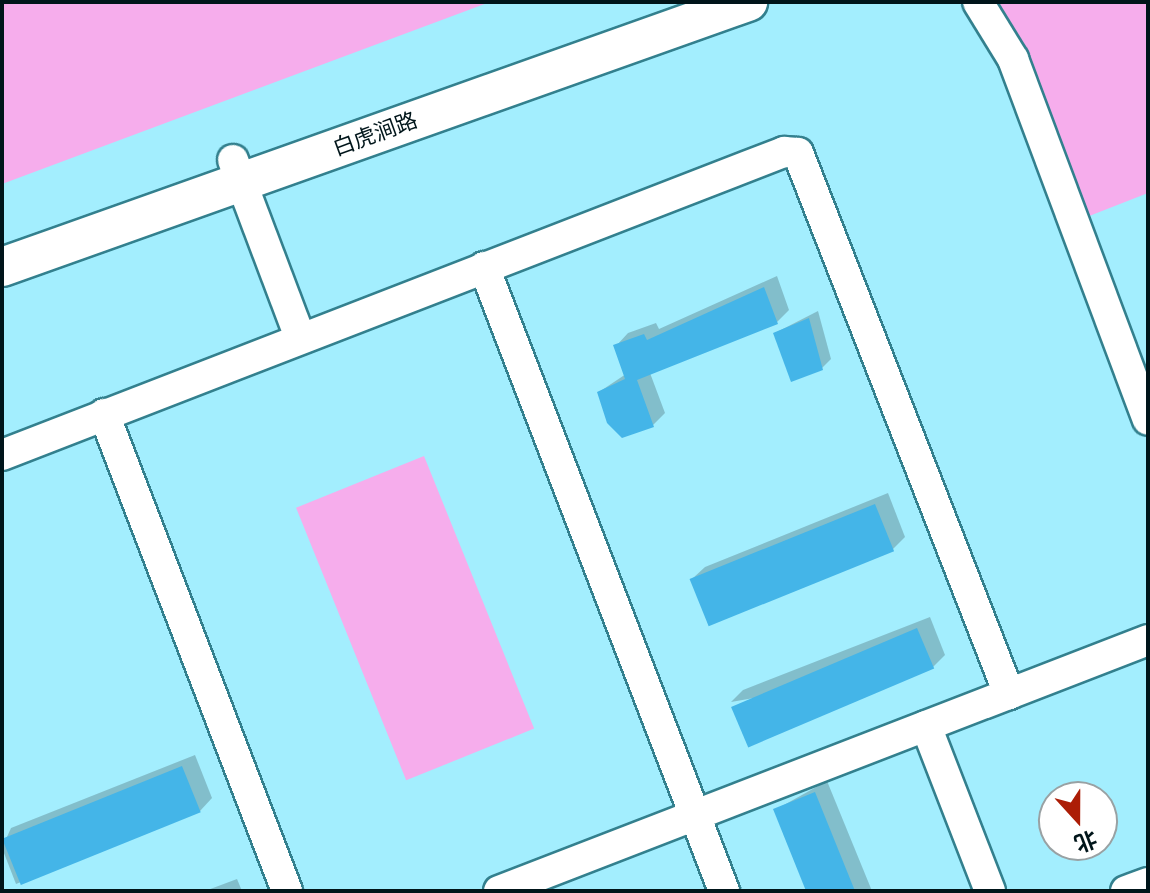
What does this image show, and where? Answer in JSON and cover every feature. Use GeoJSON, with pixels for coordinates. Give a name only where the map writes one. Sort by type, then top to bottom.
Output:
{"type":"FeatureCollection","features":[{"type":"Feature","properties":{"kind":"main road","name":"白虎涧路"},"geometry":{"type":"LineString","coordinates":[[2,267],[237,171],[677,2]]}},
{"type":"Feature","properties":{"kind":"main road","name":"白虎涧路"},"geometry":{"type":"LineString","coordinates":[[2,243],[237,171],[748,2]]}},
{"type":"Feature","properties":{"kind":"street"},"geometry":{"type":"LineString","coordinates":[[978,2],[1013,59],[1148,420]]}},
{"type":"Feature","properties":{"kind":"street"},"geometry":{"type":"LineString","coordinates":[[2,455],[784,152],[798,153],[1009,694]]}},
{"type":"Feature","properties":{"kind":"street"},"geometry":{"type":"LineString","coordinates":[[237,171],[300,337]]}},
{"type":"Feature","properties":{"kind":"street"},"geometry":{"type":"LineString","coordinates":[[484,267],[724,891]]}},
{"type":"Feature","properties":{"kind":"street"},"geometry":{"type":"LineString","coordinates":[[104,414],[287,891]]}},
{"type":"Feature","properties":{"kind":"street"},"geometry":{"type":"LineString","coordinates":[[499,891],[1148,640]]}},
{"type":"Feature","properties":{"kind":"street"},"geometry":{"type":"LineString","coordinates":[[926,726],[989,891]]}},
{"type":"Feature","properties":{"kind":"street"},"geometry":{"type":"LineString","coordinates":[[1126,891],[1148,883]]}},
{"type":"Feature","properties":{"kind":"shaded area"},"geometry":{"type":"Polygon","coordinates":[[[2,2],[490,2],[2,184],[2,2]]]}},
{"type":"Feature","properties":{"kind":"shaded area"},"geometry":{"type":"Polygon","coordinates":[[[991,2],[1148,2],[1148,193],[1079,220],[1023,43],[991,2]]]}},
{"type":"Feature","properties":{"kind":"shaded area"},"geometry":{"type":"Polygon","coordinates":[[[424,456],[534,729],[406,780],[296,508],[424,456]]]}},
{"type":"Feature","properties":{"kind":"building"},"geometry":{"type":"Polygon","coordinates":[[[764,287],[778,324],[637,380],[654,427],[622,438],[607,423],[597,392],[625,379],[613,345],[644,334],[647,340],[764,287]]]}},
{"type":"Feature","properties":{"kind":"building"},"geometry":{"type":"Polygon","coordinates":[[[809,318],[823,370],[791,382],[773,333],[809,318]]]}},
{"type":"Feature","properties":{"kind":"building"},"geometry":{"type":"Polygon","coordinates":[[[875,504],[894,551],[709,626],[690,579],[875,504]]]}},
{"type":"Feature","properties":{"kind":"building"},"geometry":{"type":"Polygon","coordinates":[[[917,628],[934,669],[748,747],[731,707],[917,628]]]}},
{"type":"Feature","properties":{"kind":"building"},"geometry":{"type":"Polygon","coordinates":[[[182,766],[201,812],[21,885],[2,839],[182,766]]]}},
{"type":"Feature","properties":{"kind":"building"},"geometry":{"type":"Polygon","coordinates":[[[815,792],[855,891],[806,891],[773,809],[815,792]]]}}]}
